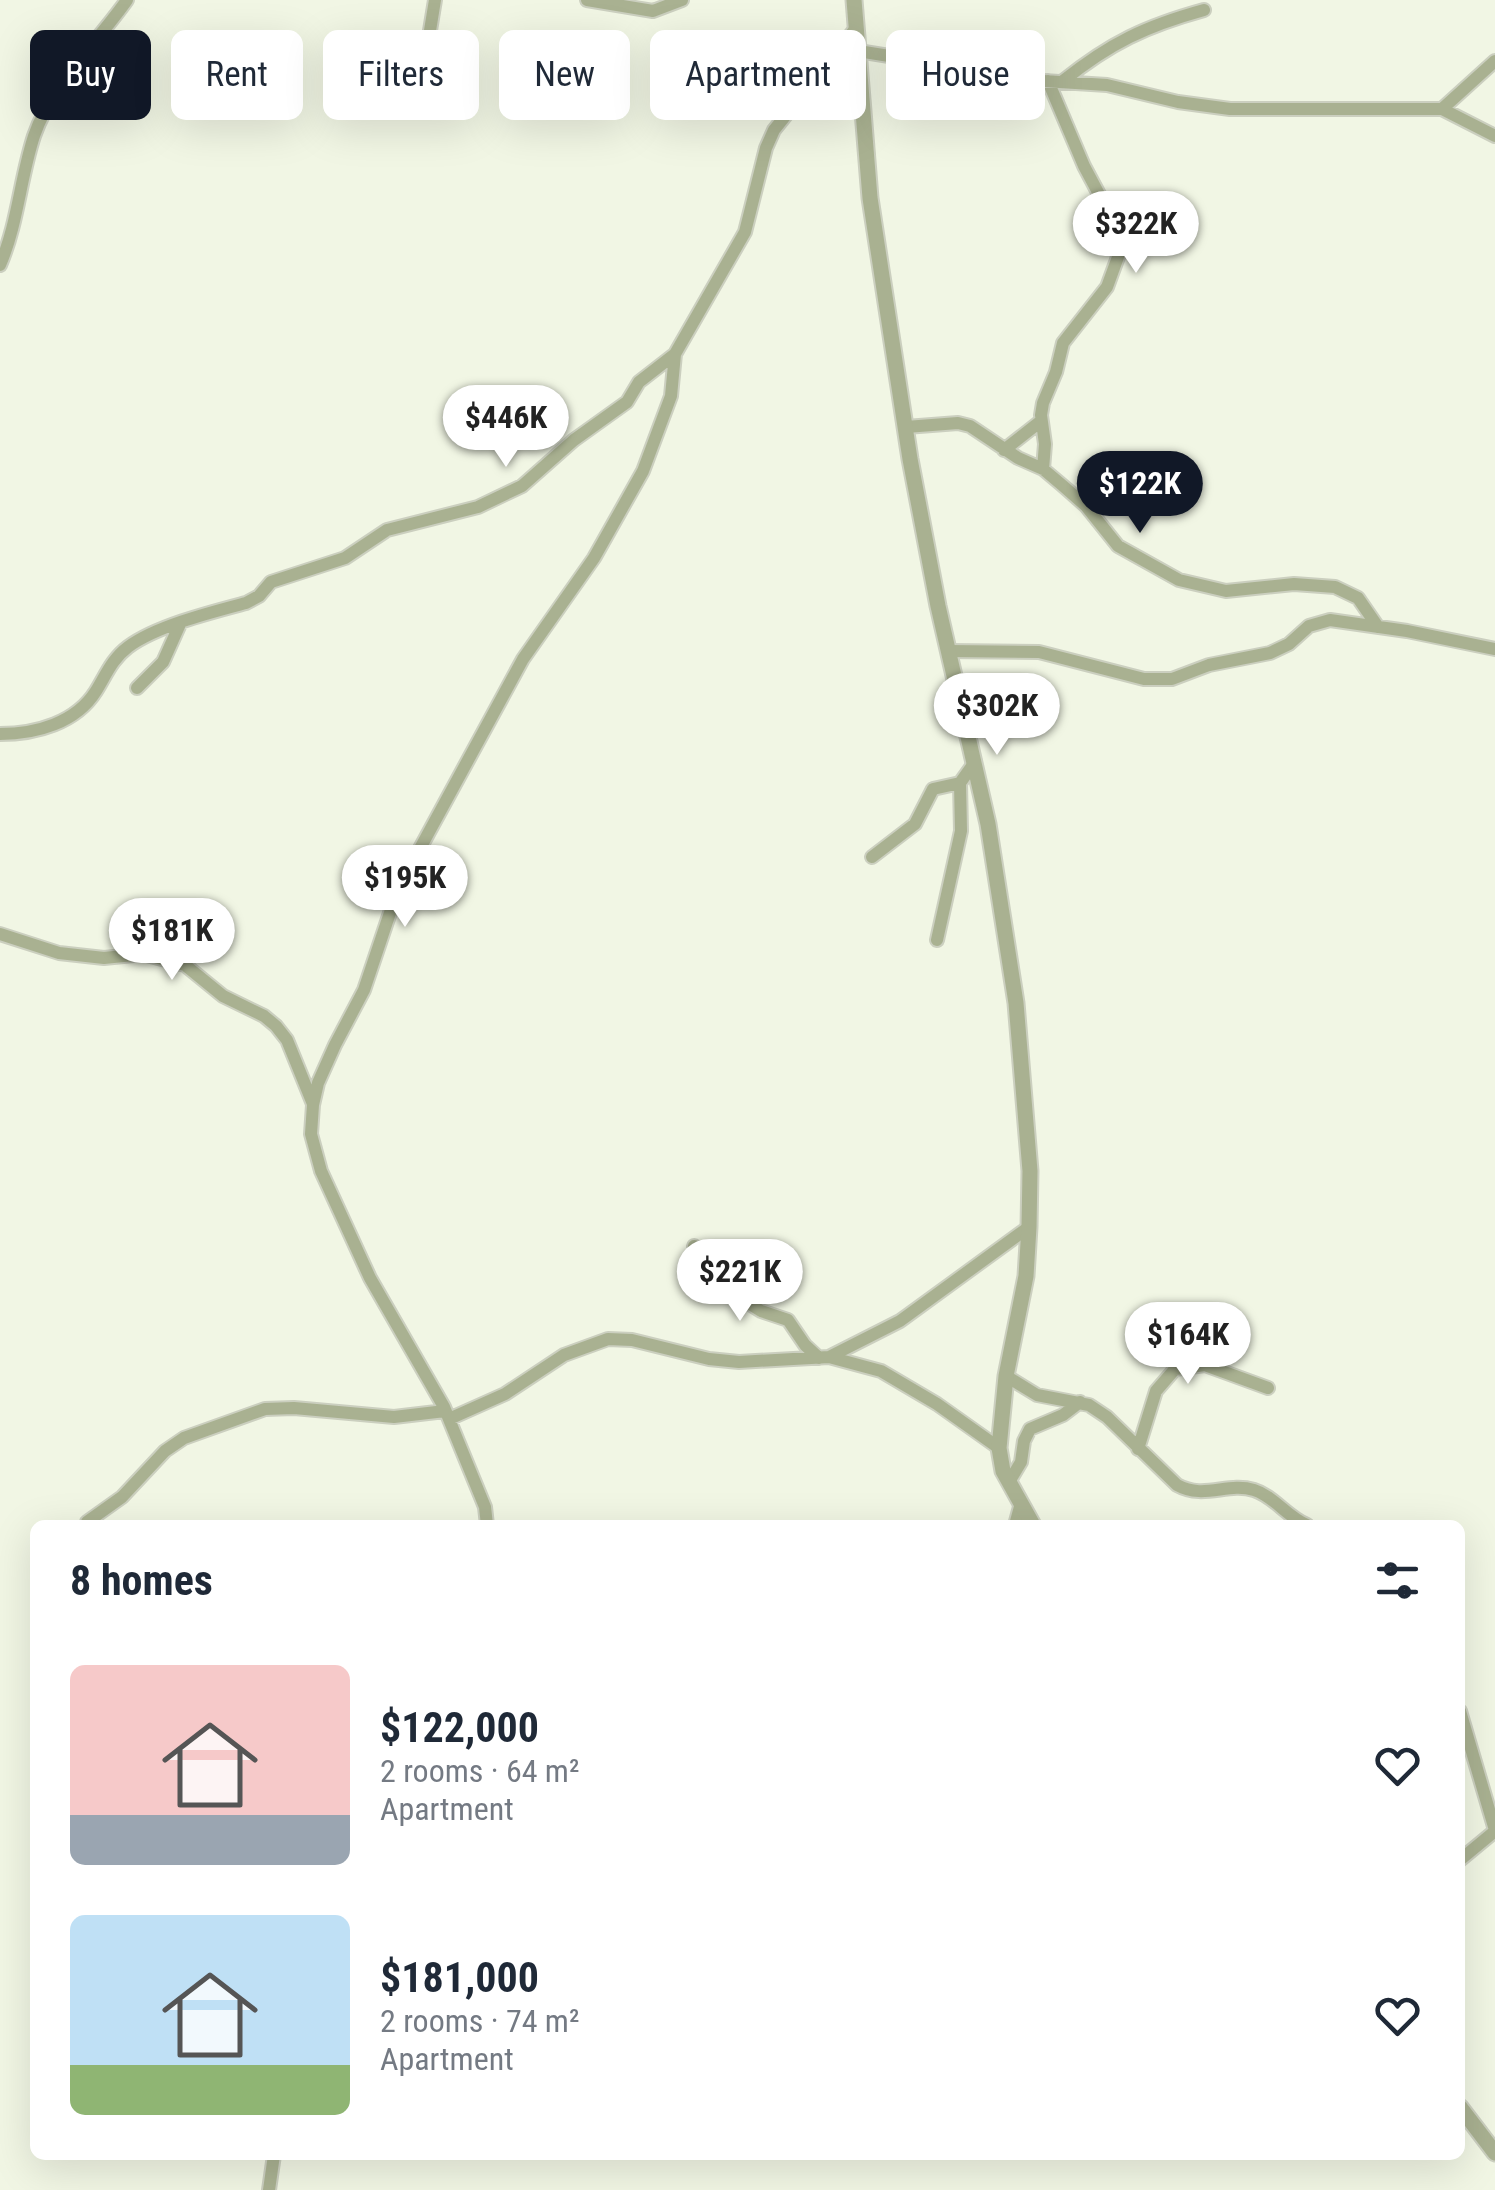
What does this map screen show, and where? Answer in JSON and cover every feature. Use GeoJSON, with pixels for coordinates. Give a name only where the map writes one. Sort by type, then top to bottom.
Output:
{"type":"FeatureCollection","features":[{"type":"Feature","properties":{"kind":"street"},"geometry":{"type":"LineString","coordinates":[[0,265],[15,221],[35,134],[88,46],[126,0]]}},
{"type":"Feature","properties":{"kind":"street"},"geometry":{"type":"LineString","coordinates":[[431,30],[435,0]]}},
{"type":"Feature","properties":{"kind":"street"},"geometry":{"type":"LineString","coordinates":[[587,0],[653,11],[682,0]]}},
{"type":"Feature","properties":{"kind":"street"},"geometry":{"type":"LineString","coordinates":[[0,734],[28,734],[85,706],[104,673],[130,646],[180,624],[246,603],[271,582],[345,558],[387,530],[478,506],[522,486],[574,440],[627,402],[639,382],[675,354],[745,232],[761,164],[774,130],[856,28],[854,0]]}},
{"type":"Feature","properties":{"kind":"street"},"geometry":{"type":"LineString","coordinates":[[1063,81],[1138,30],[1204,10]]}},
{"type":"Feature","properties":{"kind":"street"},"geometry":{"type":"LineString","coordinates":[[866,51],[964,76],[1128,88],[1178,102],[1230,109],[1442,109],[1494,135]]}},
{"type":"Feature","properties":{"kind":"street"},"geometry":{"type":"LineString","coordinates":[[1442,109],[1495,61]]}},
{"type":"Feature","properties":{"kind":"street"},"geometry":{"type":"LineString","coordinates":[[1043,469],[1046,444],[1042,403],[1063,344],[1107,287],[1118,257],[1110,213],[1048,81]]}},
{"type":"Feature","properties":{"kind":"street"},"geometry":{"type":"LineString","coordinates":[[864,120],[870,198],[920,518],[975,762],[1000,890],[1016,1003],[1028,1132],[1029,1227],[1026,1276],[1006,1376],[999,1448],[1004,1471],[1030,1520]]}},
{"type":"Feature","properties":{"kind":"street"},"geometry":{"type":"LineString","coordinates":[[486,1520],[480,1495],[447,1415],[370,1278],[321,1171],[311,1134],[314,1105],[318,1083],[364,990],[398,888],[523,659],[594,558],[643,471],[671,396],[675,354]]}},
{"type":"Feature","properties":{"kind":"street"},"geometry":{"type":"LineString","coordinates":[[1004,450],[1042,421]]}},
{"type":"Feature","properties":{"kind":"street"},"geometry":{"type":"LineString","coordinates":[[906,427],[958,423],[970,426],[1004,450],[1043,469],[1086,506],[1118,546],[1179,580],[1226,591],[1294,584],[1334,587],[1358,598],[1378,627]]}},
{"type":"Feature","properties":{"kind":"street"},"geometry":{"type":"LineString","coordinates":[[948,651],[1038,652],[1144,679],[1172,679],[1209,666],[1270,653],[1289,644],[1318,621],[1378,627],[1495,650]]}},
{"type":"Feature","properties":{"kind":"street"},"geometry":{"type":"LineString","coordinates":[[137,688],[163,662],[180,624]]}},
{"type":"Feature","properties":{"kind":"street"},"geometry":{"type":"LineString","coordinates":[[937,940],[960,830],[960,782],[975,762]]}},
{"type":"Feature","properties":{"kind":"street"},"geometry":{"type":"LineString","coordinates":[[872,858],[915,824],[933,789],[960,782]]}},
{"type":"Feature","properties":{"kind":"street"},"geometry":{"type":"LineString","coordinates":[[0,934],[59,953],[104,958],[143,954],[185,966],[223,996],[276,1026],[287,1040],[314,1105]]}},
{"type":"Feature","properties":{"kind":"street"},"geometry":{"type":"LineString","coordinates":[[824,1357],[900,1321],[1029,1227]]}},
{"type":"Feature","properties":{"kind":"street"},"geometry":{"type":"LineString","coordinates":[[694,1246],[737,1296],[761,1312],[788,1320],[805,1345],[824,1357]]}},
{"type":"Feature","properties":{"kind":"street"},"geometry":{"type":"LineString","coordinates":[[90,1520],[122,1497],[165,1451],[184,1438],[254,1412],[278,1407],[394,1417],[447,1415],[504,1394],[564,1355],[608,1339],[632,1340],[709,1359],[739,1362],[824,1357],[881,1371],[999,1448]]}},
{"type":"Feature","properties":{"kind":"street"},"geometry":{"type":"LineString","coordinates":[[1138,1449],[1156,1392],[1175,1369],[1205,1365],[1268,1388]]}},
{"type":"Feature","properties":{"kind":"street"},"geometry":{"type":"LineString","coordinates":[[1006,1376],[1037,1395],[1080,1402],[1108,1417],[1138,1449],[1190,1492],[1250,1489],[1267,1496],[1297,1520]]}},
{"type":"Feature","properties":{"kind":"street"},"geometry":{"type":"LineString","coordinates":[[1010,1482],[1021,1462],[1030,1430],[1063,1415],[1080,1402]]}},
{"type":"Feature","properties":{"kind":"street"},"geometry":{"type":"LineString","coordinates":[[1017,1520],[1021,1503]]}},
{"type":"Feature","properties":{"kind":"street"},"geometry":{"type":"LineString","coordinates":[[1465,1728],[1495,1830],[1465,1856]]}},
{"type":"Feature","properties":{"kind":"street"},"geometry":{"type":"LineString","coordinates":[[1465,2112],[1490,2135],[1495,2153]]}},
{"type":"Feature","properties":{"kind":"street"},"geometry":{"type":"LineString","coordinates":[[269,2190],[273,2160]]}}]}
